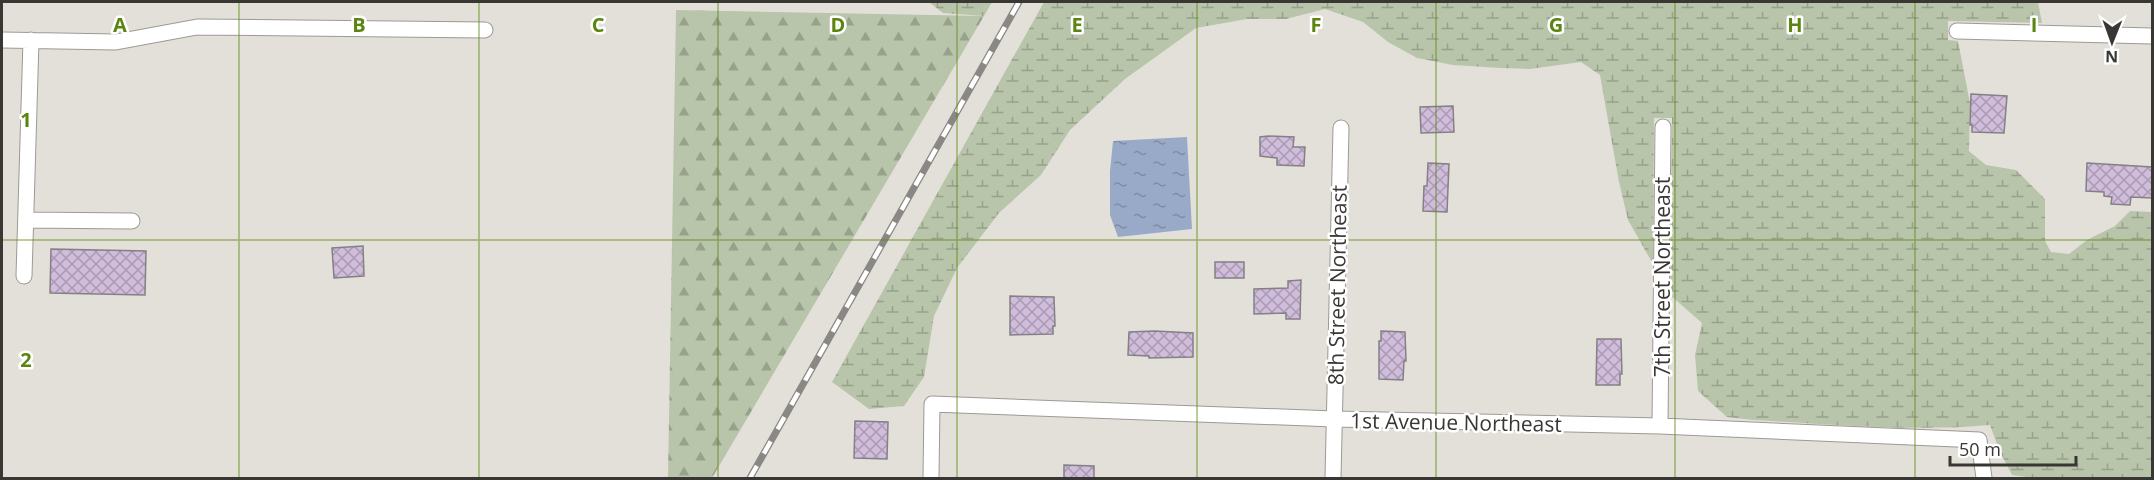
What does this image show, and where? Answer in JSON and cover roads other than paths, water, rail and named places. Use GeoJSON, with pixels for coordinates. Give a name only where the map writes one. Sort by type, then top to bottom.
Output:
{"type":"FeatureCollection","features":[{"type":"Feature","properties":{"kind":"street"},"geometry":{"type":"LineString","coordinates":[[2,40],[116,42],[197,27],[485,30]]}},
{"type":"Feature","properties":{"kind":"street"},"geometry":{"type":"LineString","coordinates":[[1957,31],[2152,36]]}},
{"type":"Feature","properties":{"kind":"street"},"geometry":{"type":"LineString","coordinates":[[24,276],[31,40]]}},
{"type":"Feature","properties":{"kind":"street","name":"7th Street Northeast"},"geometry":{"type":"LineString","coordinates":[[1660,426],[1663,127]]}},
{"type":"Feature","properties":{"kind":"street","name":"8th Street Northeast"},"geometry":{"type":"LineString","coordinates":[[1333,478],[1341,128]]}},
{"type":"Feature","properties":{"kind":"street"},"geometry":{"type":"LineString","coordinates":[[27,220],[132,221]]}},
{"type":"Feature","properties":{"kind":"street","name":"1st Avenue Northeast"},"geometry":{"type":"LineString","coordinates":[[931,478],[932,404],[1334,419],[1660,426],[1979,440],[1984,478]]}},
{"type":"Feature","properties":{"kind":"water"},"geometry":{"type":"Polygon","coordinates":[[[1187,137],[1192,229],[1118,237],[1110,215],[1113,141],[1187,137]]]}},
{"type":"Feature","properties":{"kind":"railway"},"geometry":{"type":"LineString","coordinates":[[750,478],[1019,2]]}}]}
